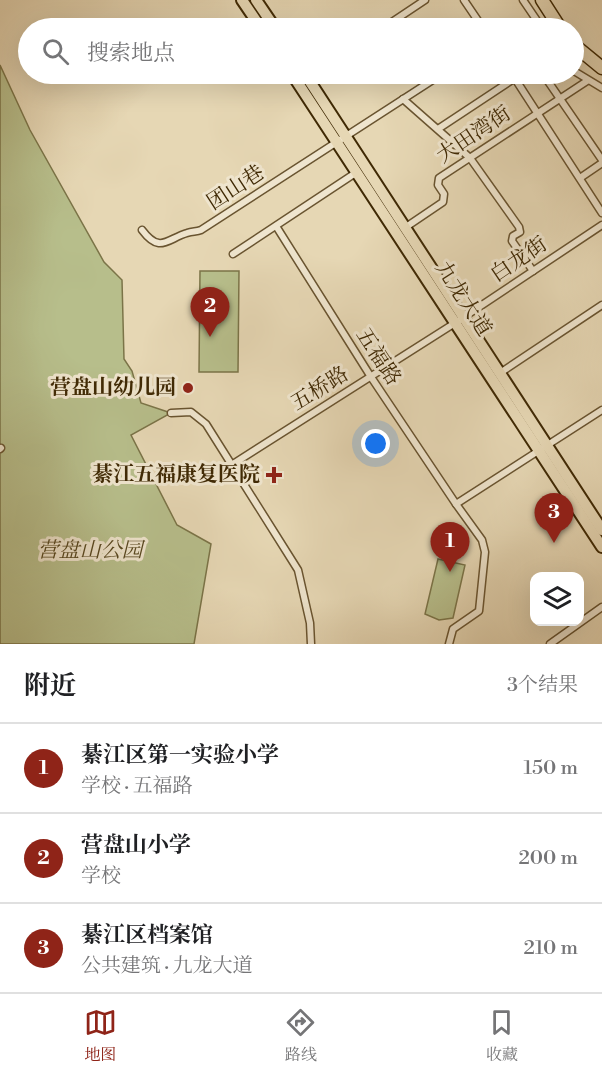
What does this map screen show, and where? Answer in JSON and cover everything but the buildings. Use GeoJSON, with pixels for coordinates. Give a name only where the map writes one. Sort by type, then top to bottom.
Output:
{"type":"FeatureCollection","features":[{"type":"Feature","properties":{"kind":"highway"},"geometry":{"type":"LineString","coordinates":[[542,0],[554,18]]}},
{"type":"Feature","properties":{"kind":"highway"},"geometry":{"type":"LineString","coordinates":[[584,54],[602,68]]}},
{"type":"Feature","properties":{"kind":"main road"},"geometry":{"type":"LineString","coordinates":[[242,0],[254,18]]}},
{"type":"Feature","properties":{"kind":"main road"},"geometry":{"type":"LineString","coordinates":[[256,0],[268,18]]}},
{"type":"Feature","properties":{"kind":"main road","name":"九龙大道"},"geometry":{"type":"LineString","coordinates":[[300,84],[406,226],[460,320],[500,373],[602,547]]}},
{"type":"Feature","properties":{"kind":"main road","name":"九龙大道"},"geometry":{"type":"LineString","coordinates":[[315,84],[358,171],[543,447],[602,530]]}},
{"type":"Feature","properties":{"kind":"street"},"geometry":{"type":"LineString","coordinates":[[398,18],[425,0]]}},
{"type":"Feature","properties":{"kind":"street"},"geometry":{"type":"LineString","coordinates":[[464,0],[476,18]]}},
{"type":"Feature","properties":{"kind":"street"},"geometry":{"type":"LineString","coordinates":[[523,0],[535,18]]}},
{"type":"Feature","properties":{"kind":"street"},"geometry":{"type":"LineString","coordinates":[[584,79],[602,88]]}},
{"type":"Feature","properties":{"kind":"street","name":"团山巷"},"geometry":{"type":"LineString","coordinates":[[142,230],[153,241],[166,243],[186,233],[201,230],[426,84]]}},
{"type":"Feature","properties":{"kind":"street"},"geometry":{"type":"LineString","coordinates":[[438,129],[503,84]]}},
{"type":"Feature","properties":{"kind":"street"},"geometry":{"type":"LineString","coordinates":[[519,84],[602,213]]}},
{"type":"Feature","properties":{"kind":"street"},"geometry":{"type":"LineString","coordinates":[[550,84],[602,162],[580,178]]}},
{"type":"Feature","properties":{"kind":"street","name":"大田湾街"},"geometry":{"type":"LineString","coordinates":[[406,226],[443,202],[444,194],[438,186],[439,178],[582,84]]}},
{"type":"Feature","properties":{"kind":"street"},"geometry":{"type":"LineString","coordinates":[[403,99],[470,158],[519,227],[520,232],[513,236],[512,241],[533,271]]}},
{"type":"Feature","properties":{"kind":"street"},"geometry":{"type":"LineString","coordinates":[[233,254],[358,171]]}},
{"type":"Feature","properties":{"kind":"street","name":"白龙街"},"geometry":{"type":"LineString","coordinates":[[460,320],[602,225]]}},
{"type":"Feature","properties":{"kind":"street","name":"五福路"},"geometry":{"type":"LineString","coordinates":[[276,226],[371,376],[482,540],[485,552],[479,611],[453,629],[449,636],[449,644]]}},
{"type":"Feature","properties":{"kind":"street"},"geometry":{"type":"LineString","coordinates":[[500,373],[602,305]]}},
{"type":"Feature","properties":{"kind":"street","name":"五桥路"},"geometry":{"type":"LineString","coordinates":[[233,464],[460,320]]}},
{"type":"Feature","properties":{"kind":"street"},"geometry":{"type":"LineString","coordinates":[[456,504],[602,410]]}},
{"type":"Feature","properties":{"kind":"street"},"geometry":{"type":"LineString","coordinates":[[171,413],[191,412],[199,416],[233,464],[298,570],[310,623],[311,644]]}},
{"type":"Feature","properties":{"kind":"street"},"geometry":{"type":"LineString","coordinates":[[550,644],[602,607]]}},
{"type":"Feature","properties":{"kind":"green space","name":"营盘山公园"},"geometry":{"type":"Polygon","coordinates":[[[0,65],[30,130],[104,262],[122,280],[124,359],[132,371],[141,403],[171,413],[131,435],[177,525],[211,544],[194,644],[0,644],[0,65]]]}},
{"type":"Feature","properties":{"kind":"green space"},"geometry":{"type":"Polygon","coordinates":[[[200,271],[239,271],[238,372],[199,372],[200,271]]]}},
{"type":"Feature","properties":{"kind":"green space"},"geometry":{"type":"Polygon","coordinates":[[[438,559],[465,565],[453,618],[439,620],[425,614],[438,559]]]}},
{"type":"Feature","properties":{"kind":"place","name":"营盘山小学"},"geometry":{"type":"Point","coordinates":[210,337]}},
{"type":"Feature","properties":{"kind":"place","name":"营盘山幼儿园"},"geometry":{"type":"Point","coordinates":[188,388]}},
{"type":"Feature","properties":{"kind":"place","name":"綦江五福康复医院"},"geometry":{"type":"Point","coordinates":[274,475]}},
{"type":"Feature","properties":{"kind":"place","name":"綦江区档案馆"},"geometry":{"type":"Point","coordinates":[554,543]}},
{"type":"Feature","properties":{"kind":"place","name":"綦江区第一实验小学"},"geometry":{"type":"Point","coordinates":[450,572]}}]}
